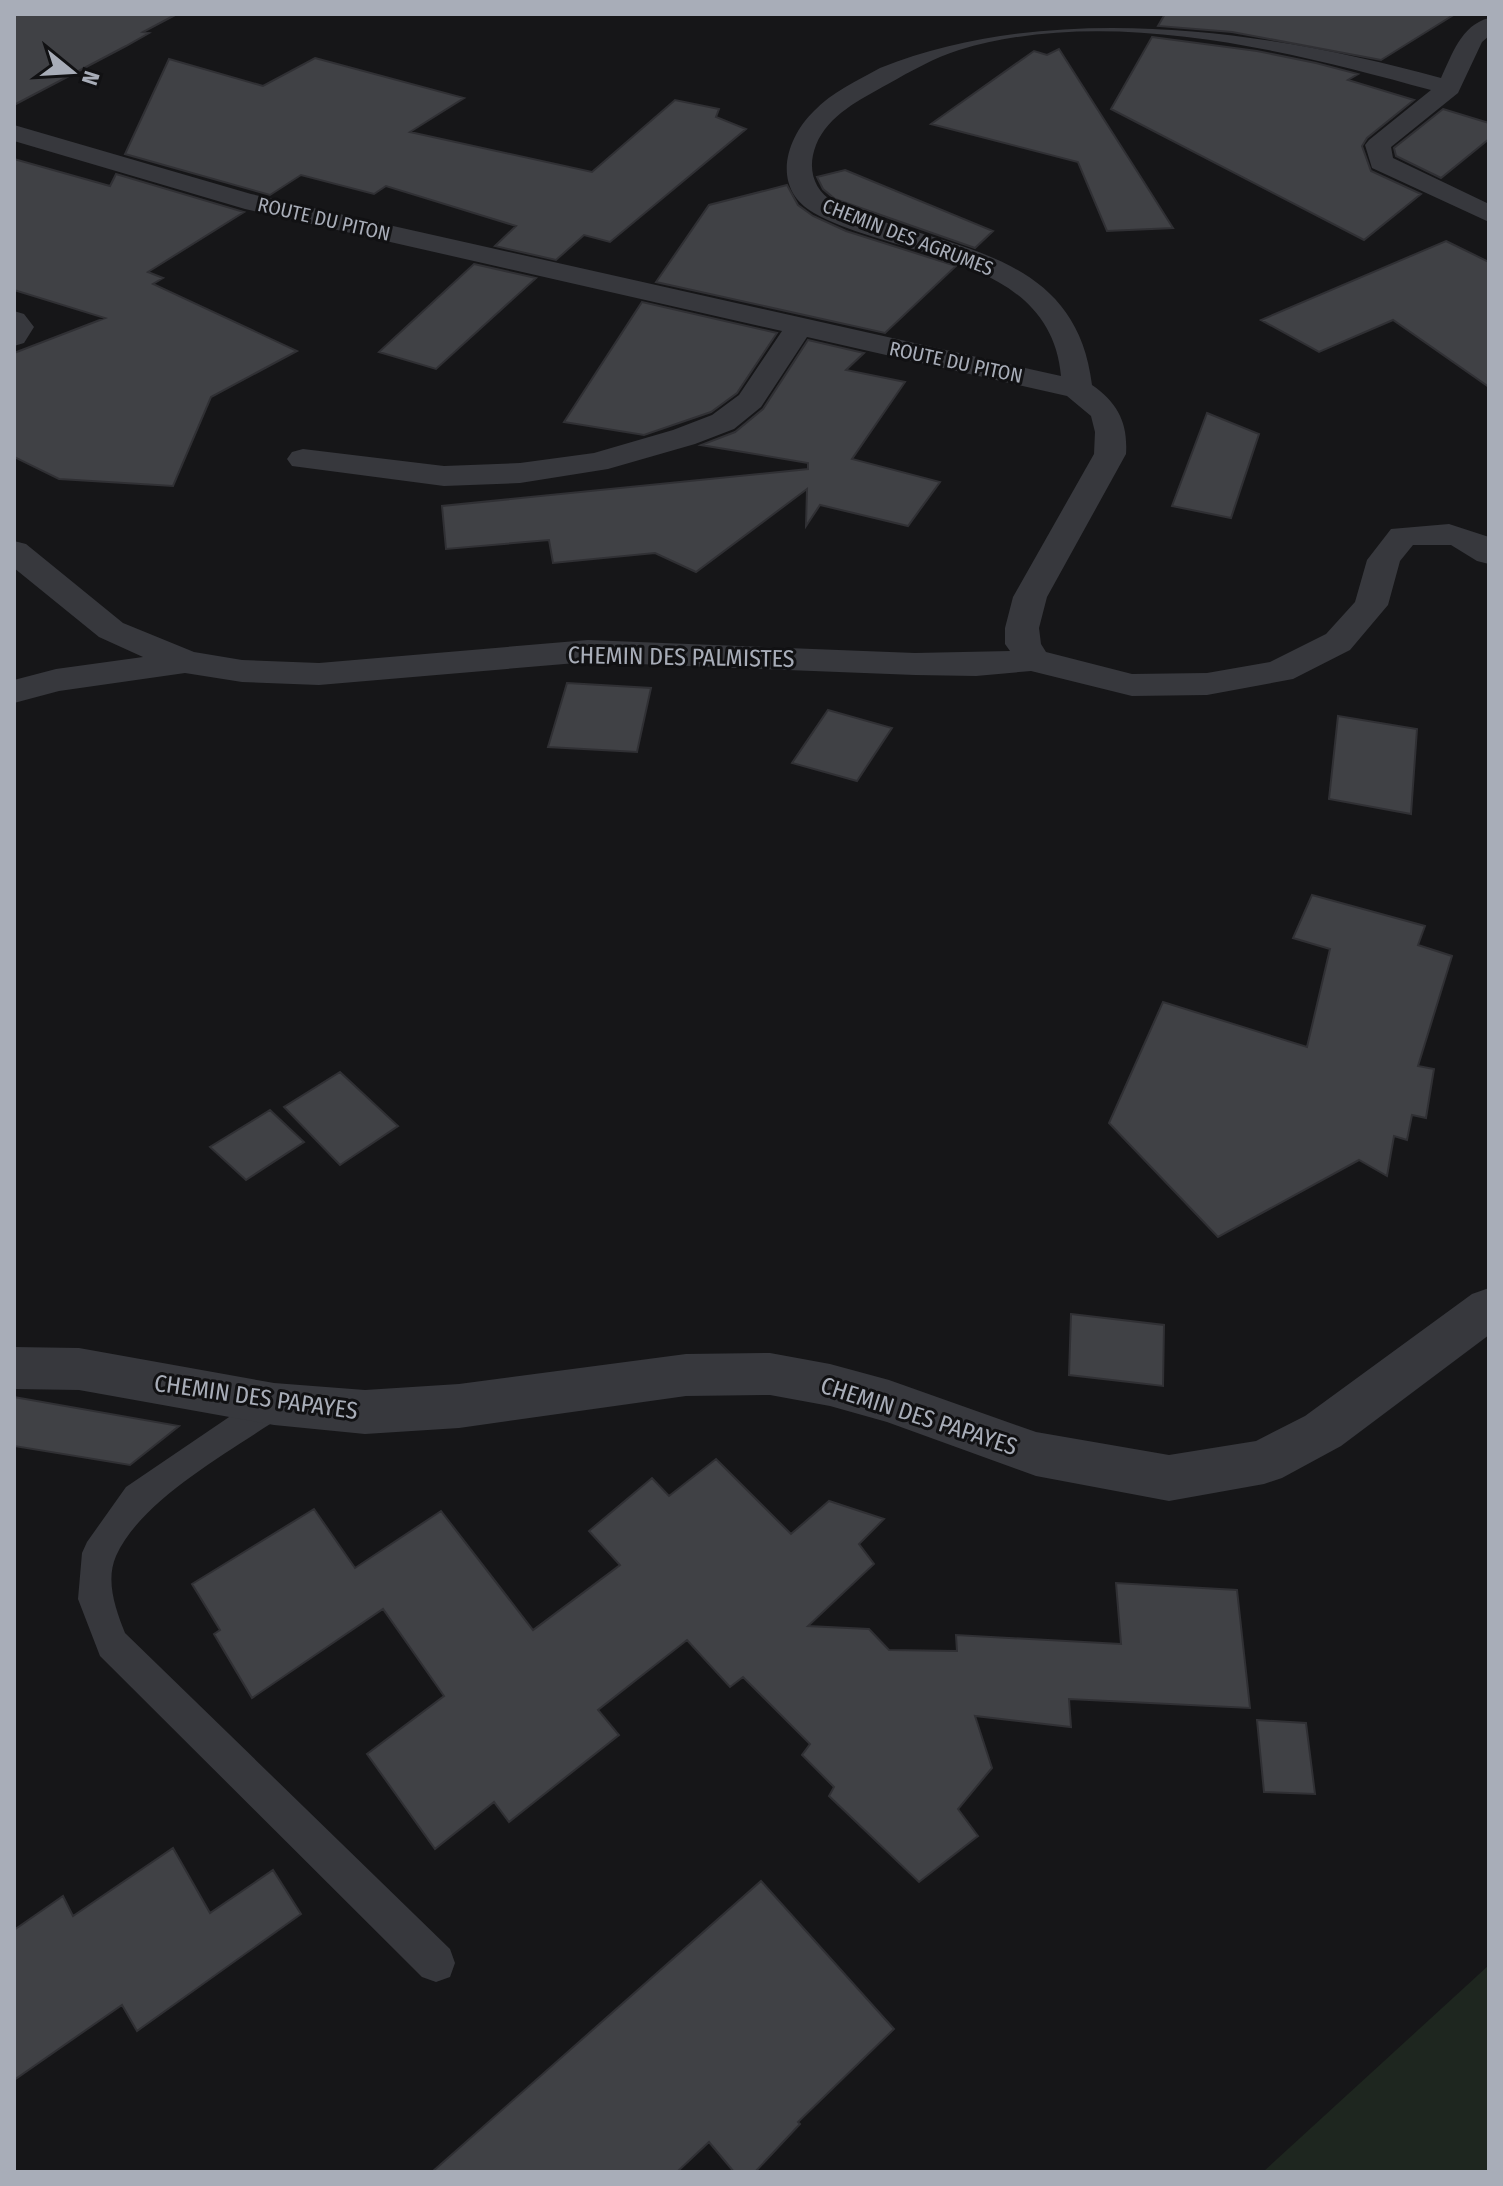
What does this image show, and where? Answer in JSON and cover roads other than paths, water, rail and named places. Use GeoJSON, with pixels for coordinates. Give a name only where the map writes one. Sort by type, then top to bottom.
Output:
{"type":"FeatureCollection","features":[{"type":"Feature","properties":{"kind":"street","name":"CHEMIN DES AGRUMES"},"geometry":{"type":"LineString","coordinates":[[1077,389],[1071,346],[1044,306],[1019,283],[987,265],[836,214],[809,198],[797,169],[803,142],[828,107],[895,70],[946,34],[1081,22],[1151,27],[1260,41],[1318,52],[1449,88]]}},
{"type":"Feature","properties":{"kind":"street"},"geometry":{"type":"LineString","coordinates":[[1489,25],[1472,38],[1449,88],[1378,145],[1381,162],[1489,214]]}},
{"type":"Feature","properties":{"kind":"street","name":"ROUTE DU PITON"},"geometry":{"type":"LineString","coordinates":[[14,133],[245,201],[1077,389],[1095,400],[1109,417],[1113,434],[1110,454],[1030,597],[1022,628],[1023,644],[1033,660]]}},
{"type":"Feature","properties":{"kind":"street"},"geometry":{"type":"LineString","coordinates":[[14,320],[19,327],[14,337]]}},
{"type":"Feature","properties":{"kind":"street"},"geometry":{"type":"LineString","coordinates":[[303,459],[372,470],[444,476],[520,473],[597,462],[684,437],[723,422],[750,401],[799,327]]}},
{"type":"Feature","properties":{"kind":"street"},"geometry":{"type":"LineString","coordinates":[[1033,660],[1078,674],[1132,685],[1207,684],[1280,671],[1338,642],[1371,605],[1384,560],[1403,536],[1432,533],[1481,537]]}},
{"type":"Feature","properties":{"kind":"street","name":"CHEMIN DES PALMISTES"},"geometry":{"type":"LineString","coordinates":[[14,551],[111,630],[186,662],[242,671],[319,674],[588,651],[915,664],[976,665],[1033,660]]}},
{"type":"Feature","properties":{"kind":"street","name":"CHEMIN DES PALMISTES"},"geometry":{"type":"LineString","coordinates":[[14,692],[56,680],[186,662]]}},
{"type":"Feature","properties":{"kind":"street","name":"CHEMIN DES PAPAYES"},"geometry":{"type":"LineString","coordinates":[[14,1368],[79,1369],[274,1404],[365,1412],[459,1406],[686,1375],[770,1374],[830,1385],[889,1401],[1036,1454],[1169,1478],[1264,1462],[1323,1431],[1489,1308]]}},
{"type":"Feature","properties":{"kind":"lane"},"geometry":{"type":"LineString","coordinates":[[274,1404],[138,1497],[99,1553],[95,1599],[112,1644],[436,1963]]}}]}
